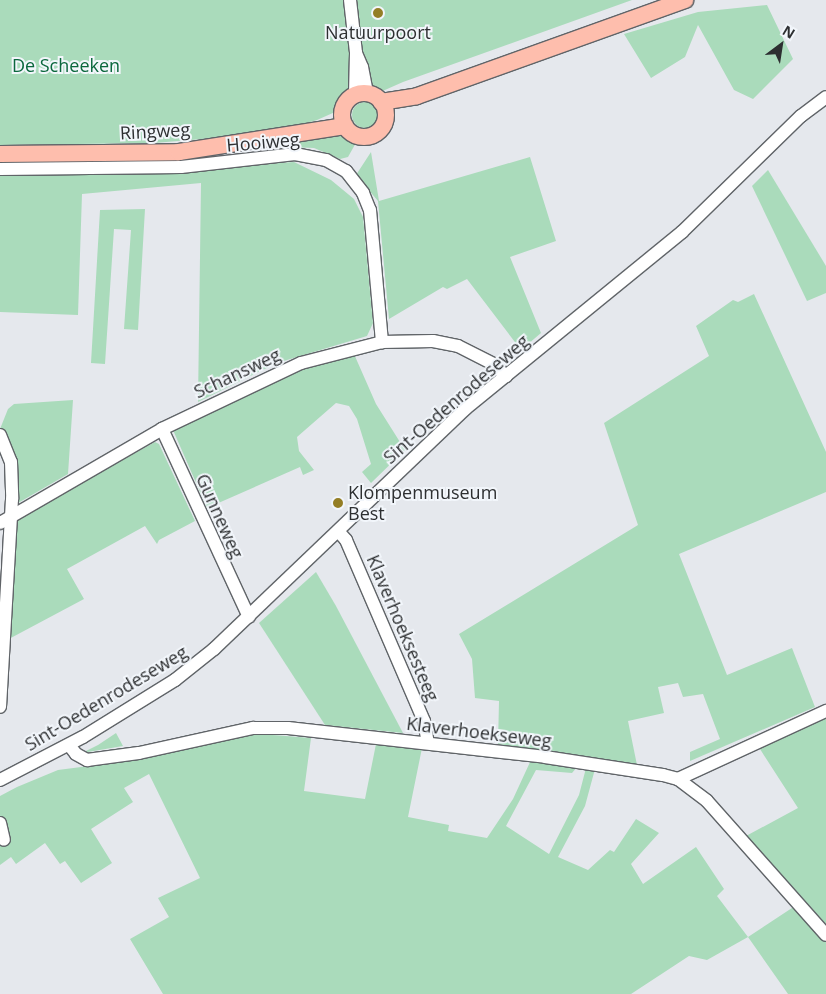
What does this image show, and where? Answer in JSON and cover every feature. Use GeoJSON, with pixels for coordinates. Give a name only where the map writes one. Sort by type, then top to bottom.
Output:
{"type":"FeatureCollection","features":[{"type":"Feature","properties":{"kind":"main road"},"geometry":{"type":"LineString","coordinates":[[384,107],[379,131],[368,136],[355,135],[344,121],[344,105],[361,94],[384,107],[685,0]]}},
{"type":"Feature","properties":{"kind":"main road","name":"Ringweg"},"geometry":{"type":"LineString","coordinates":[[0,154],[179,152],[249,143],[309,130],[323,131],[344,121]]}},
{"type":"Feature","properties":{"kind":"street"},"geometry":{"type":"LineString","coordinates":[[350,0],[361,94]]}},
{"type":"Feature","properties":{"kind":"street","name":"Sint-Oedenrodeseweg"},"geometry":{"type":"LineString","coordinates":[[1,777],[69,745],[186,672],[249,617],[422,448],[506,376],[682,232],[801,116],[826,97]]}},
{"type":"Feature","properties":{"kind":"street","name":"Hooiweg"},"geometry":{"type":"LineString","coordinates":[[0,169],[182,166],[295,154],[326,160],[346,171],[363,193],[370,210],[382,342]]}},
{"type":"Feature","properties":{"kind":"street","name":"Schansweg"},"geometry":{"type":"LineString","coordinates":[[5,520],[162,429],[300,363],[382,342],[445,343],[494,364],[506,376]]}},
{"type":"Feature","properties":{"kind":"street","name":"Gunneweg"},"geometry":{"type":"LineString","coordinates":[[162,429],[249,617]]}},
{"type":"Feature","properties":{"kind":"street"},"geometry":{"type":"LineString","coordinates":[[0,435],[11,462],[5,520],[0,707]]}},
{"type":"Feature","properties":{"kind":"street","name":"Klaverhoeksesteeg"},"geometry":{"type":"LineString","coordinates":[[338,531],[346,540],[424,721],[428,743]]}},
{"type":"Feature","properties":{"kind":"street"},"geometry":{"type":"LineString","coordinates":[[678,779],[826,711]]}},
{"type":"Feature","properties":{"kind":"street","name":"Klaverhoekseweg"},"geometry":{"type":"LineString","coordinates":[[69,745],[76,754],[87,760],[139,753],[268,727],[544,756],[678,779],[707,801],[826,935]]}},
{"type":"Feature","properties":{"kind":"street"},"geometry":{"type":"LineString","coordinates":[[0,823],[4,840]]}},
{"type":"Feature","properties":{"kind":"green space","name":"De Scheeken"},"geometry":{"type":"Polygon","coordinates":[[[0,0],[632,0],[403,82],[317,120],[273,133],[154,143],[0,145],[0,0]]]}},
{"type":"Feature","properties":{"kind":"green space"},"geometry":{"type":"Polygon","coordinates":[[[767,5],[793,59],[753,99],[734,90],[698,25],[685,57],[651,78],[624,34],[698,12],[767,5]]]}},
{"type":"Feature","properties":{"kind":"green space"},"geometry":{"type":"Polygon","coordinates":[[[365,102],[374,106],[378,115],[374,124],[365,128],[356,124],[352,115],[356,106],[365,102]]]}},
{"type":"Feature","properties":{"kind":"green space"},"geometry":{"type":"Polygon","coordinates":[[[344,133],[357,141],[348,157],[340,159],[314,148],[265,146],[344,133]]]}},
{"type":"Feature","properties":{"kind":"green space"},"geometry":{"type":"Polygon","coordinates":[[[371,152],[379,201],[530,157],[556,241],[510,257],[541,333],[521,350],[467,279],[447,289],[443,287],[389,319],[378,201],[356,175],[371,152]]]}},
{"type":"Feature","properties":{"kind":"green space"},"geometry":{"type":"Polygon","coordinates":[[[294,162],[331,180],[354,199],[363,217],[373,323],[367,336],[277,363],[198,402],[201,183],[82,194],[78,315],[0,312],[0,172],[205,168],[294,162]]]}},
{"type":"Feature","properties":{"kind":"green space"},"geometry":{"type":"Polygon","coordinates":[[[768,170],[826,266],[826,293],[807,301],[752,186],[768,170]]]}},
{"type":"Feature","properties":{"kind":"green space"},"geometry":{"type":"Polygon","coordinates":[[[145,209],[138,330],[124,329],[131,230],[114,229],[105,364],[91,363],[100,210],[145,209]]]}},
{"type":"Feature","properties":{"kind":"green space"},"geometry":{"type":"Polygon","coordinates":[[[754,294],[826,452],[826,492],[679,554],[727,675],[792,648],[815,707],[690,761],[690,752],[720,739],[703,694],[683,697],[678,683],[658,687],[664,713],[628,721],[637,765],[498,744],[499,701],[475,698],[472,659],[459,634],[638,525],[604,423],[709,356],[696,326],[733,300],[738,302],[754,294]]]}},
{"type":"Feature","properties":{"kind":"green space"},"geometry":{"type":"Polygon","coordinates":[[[354,354],[376,404],[405,450],[371,483],[362,472],[371,464],[357,419],[349,406],[336,403],[297,437],[299,451],[314,470],[303,475],[300,467],[207,508],[173,430],[296,370],[354,354]]]}},
{"type":"Feature","properties":{"kind":"green space"},"geometry":{"type":"Polygon","coordinates":[[[73,400],[68,474],[18,503],[17,471],[0,429],[8,409],[14,404],[73,400]]]}},
{"type":"Feature","properties":{"kind":"green space"},"geometry":{"type":"Polygon","coordinates":[[[155,442],[159,444],[195,521],[159,540],[157,544],[145,526],[67,569],[84,599],[7,640],[14,520],[155,442]]]}},
{"type":"Feature","properties":{"kind":"green space"},"geometry":{"type":"Polygon","coordinates":[[[316,572],[403,733],[325,725],[259,623],[316,572]]]}},
{"type":"Feature","properties":{"kind":"green space"},"geometry":{"type":"Polygon","coordinates":[[[826,717],[826,924],[746,836],[798,808],[758,746],[826,717]]]}},
{"type":"Feature","properties":{"kind":"green space"},"geometry":{"type":"Polygon","coordinates":[[[116,733],[123,746],[82,753],[98,745],[116,733]]]}},
{"type":"Feature","properties":{"kind":"green space"},"geometry":{"type":"Polygon","coordinates":[[[260,734],[311,738],[304,791],[365,799],[376,744],[422,748],[408,817],[449,825],[448,831],[487,838],[513,799],[531,760],[578,766],[572,773],[536,770],[506,826],[549,854],[579,795],[586,768],[595,769],[585,806],[558,857],[588,870],[610,850],[614,852],[636,819],[659,833],[631,864],[643,884],[696,847],[724,889],[717,896],[748,937],[707,960],[689,956],[631,994],[163,994],[130,939],[169,917],[158,898],[200,878],[149,774],[124,788],[133,802],[91,829],[112,863],[81,883],[65,861],[60,864],[45,843],[16,864],[11,857],[0,865],[0,796],[17,787],[58,770],[143,759],[242,735],[260,734]]]}},
{"type":"Feature","properties":{"kind":"green space"},"geometry":{"type":"Polygon","coordinates":[[[795,906],[826,941],[826,994],[788,994],[748,937],[795,906]]]}},
{"type":"Feature","properties":{"kind":"place","name":"Natuurpoort"},"geometry":{"type":"Point","coordinates":[378,13]}},
{"type":"Feature","properties":{"kind":"place","name":"Klompenmuseum Best"},"geometry":{"type":"Point","coordinates":[338,503]}}]}
